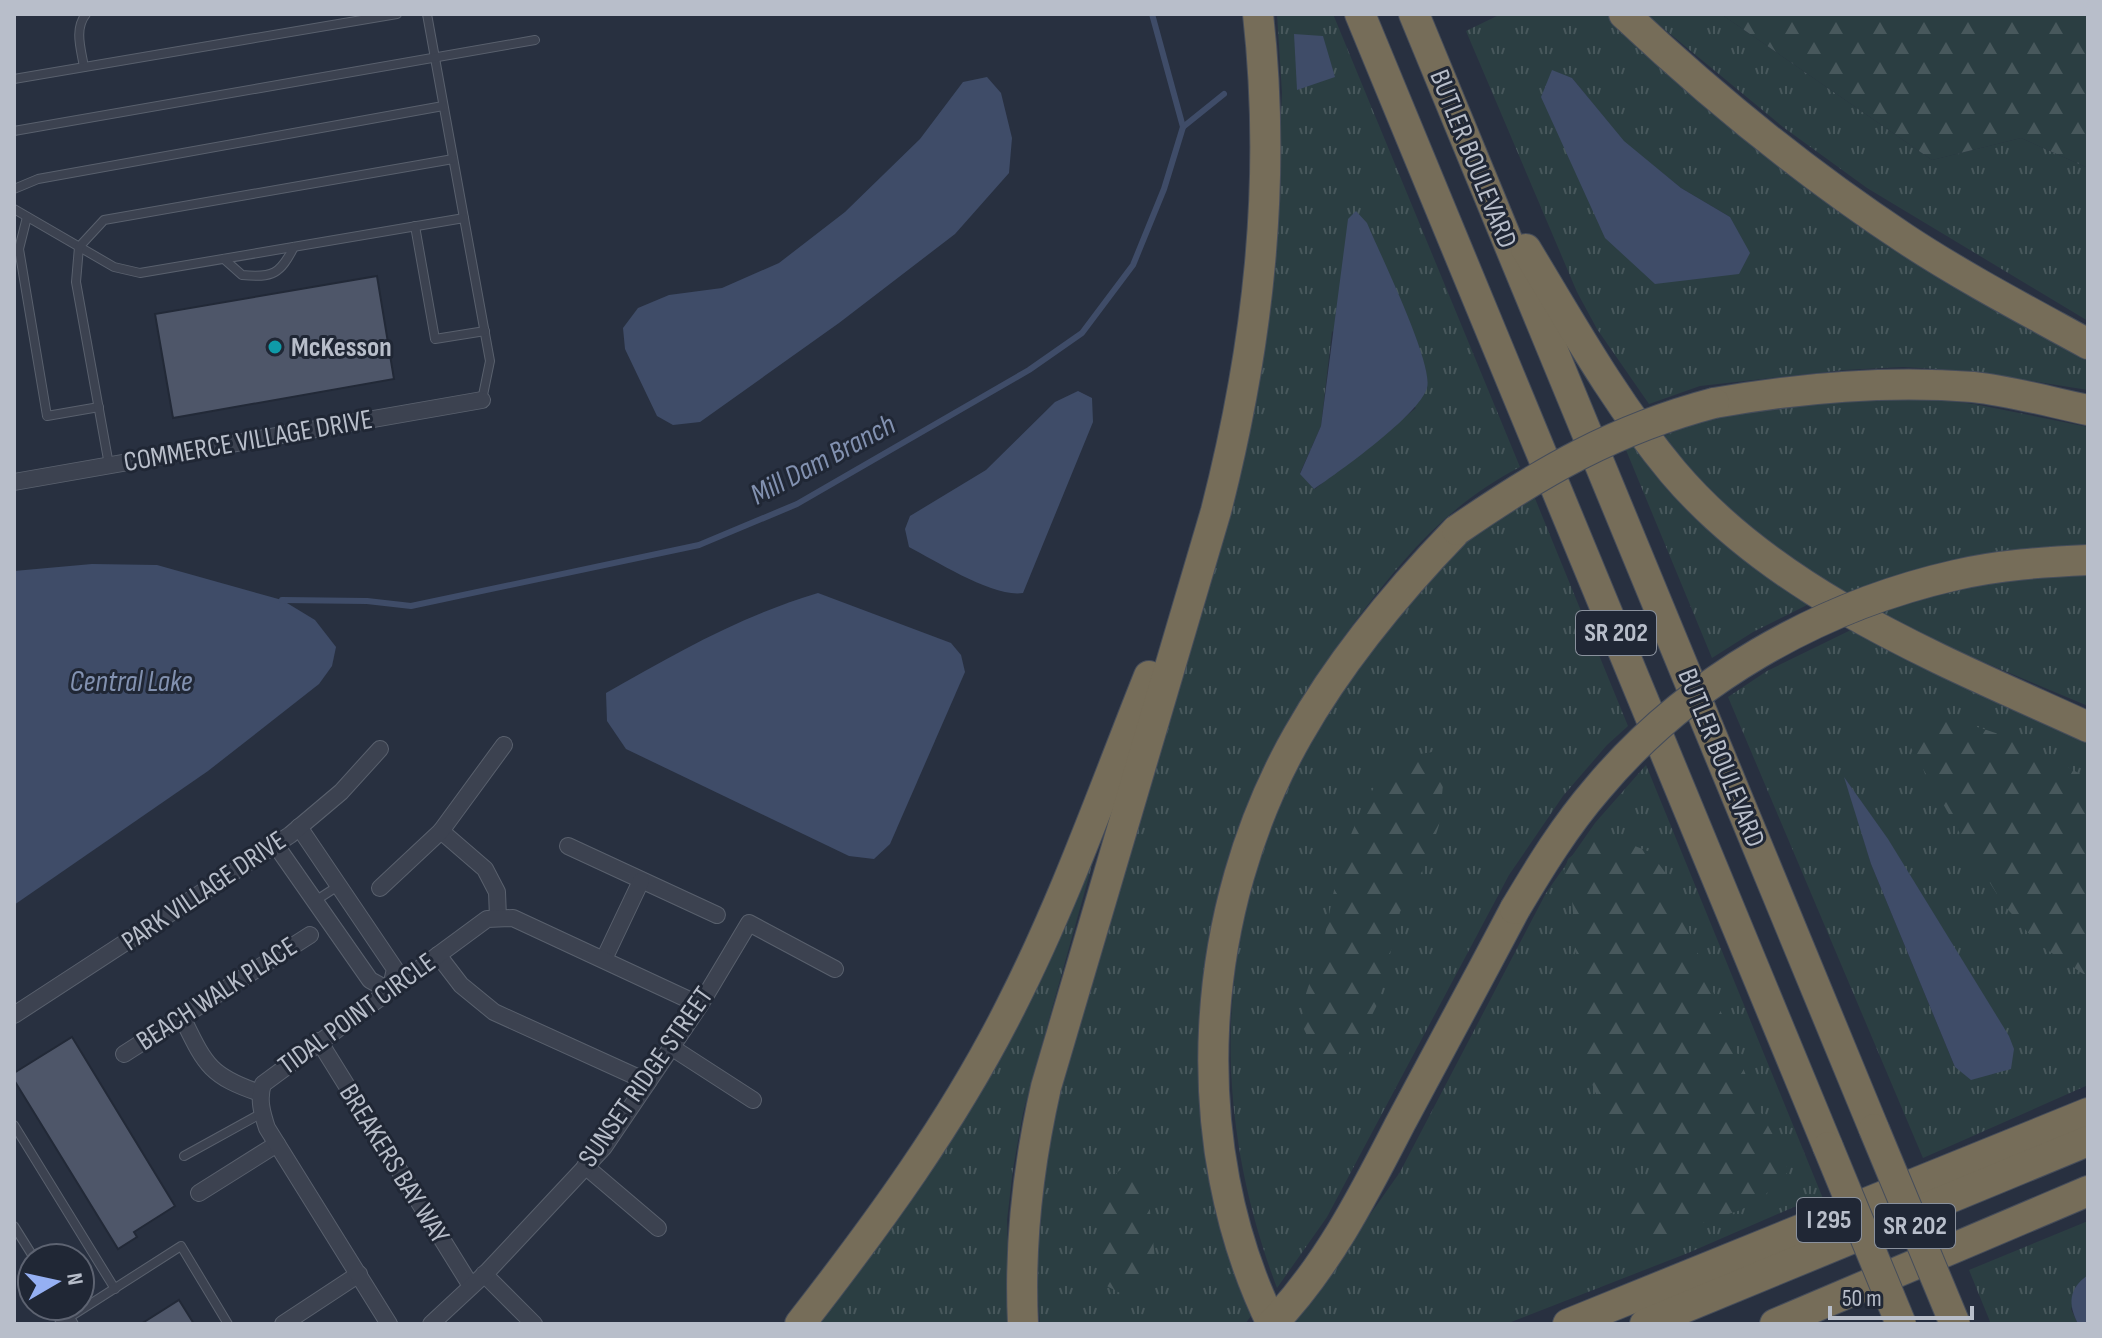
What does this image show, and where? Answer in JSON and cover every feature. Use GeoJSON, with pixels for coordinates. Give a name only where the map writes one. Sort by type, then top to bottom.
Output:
{"type":"FeatureCollection","features":[{"type":"Feature","properties":{"kind":"highway"},"geometry":{"type":"LineString","coordinates":[[1023,1324],[1022,1227],[1034,1138],[1046,1087],[1216,511],[1246,378],[1264,242],[1265,105],[1258,14]]}},
{"type":"Feature","properties":{"kind":"highway","name":"BUTLER BOULEVARD"},"geometry":{"type":"LineString","coordinates":[[1360,14],[1901,1324]]}},
{"type":"Feature","properties":{"kind":"highway","name":"BUTLER BOULEVARD"},"geometry":{"type":"LineString","coordinates":[[1414,14],[1955,1324]]}},
{"type":"Feature","properties":{"kind":"highway"},"geometry":{"type":"LineString","coordinates":[[1624,14],[1812,173],[1902,237],[1952,268],[2088,344]]}},
{"type":"Feature","properties":{"kind":"highway"},"geometry":{"type":"LineString","coordinates":[[1476,165],[1625,407],[1674,473],[1729,529],[1797,579],[1880,631],[2088,727]]}},
{"type":"Feature","properties":{"kind":"highway"},"geometry":{"type":"LineString","coordinates":[[2088,410],[1976,388],[1893,384],[1808,389],[1714,403],[1664,416],[1554,466],[1457,530],[1409,580],[1342,664],[1279,771],[1246,854],[1219,974],[1213,1054],[1218,1139],[1233,1224],[1252,1280],[1272,1324],[1293,1303],[1366,1189],[1515,909],[1575,816],[1623,760],[1676,711],[1758,654],[1790,635],[1852,607],[1916,586],[1985,569],[2088,560]]}},
{"type":"Feature","properties":{"kind":"highway"},"geometry":{"type":"LineString","coordinates":[[800,1324],[896,1196],[983,1059],[1011,1007],[1040,945],[1216,511]]}},
{"type":"Feature","properties":{"kind":"highway","name":"I 295"},"geometry":{"type":"LineString","coordinates":[[1568,1324],[2088,1113]]}},
{"type":"Feature","properties":{"kind":"highway","name":"I 295"},"geometry":{"type":"LineString","coordinates":[[1645,1324],[2088,1141]]}},
{"type":"Feature","properties":{"kind":"highway","name":"I 295"},"geometry":{"type":"LineString","coordinates":[[1775,1324],[2088,1191]]}},
{"type":"Feature","properties":{"kind":"street","name":"COMMERCE VILLAGE DRIVE"},"geometry":{"type":"LineString","coordinates":[[14,482],[482,400]]}},
{"type":"Feature","properties":{"kind":"street"},"geometry":{"type":"LineString","coordinates":[[380,888],[441,831],[504,745]]}},
{"type":"Feature","properties":{"kind":"street","name":"PARK VILLAGE DRIVE"},"geometry":{"type":"LineString","coordinates":[[14,1015],[299,827],[341,792],[380,749]]}},
{"type":"Feature","properties":{"kind":"street"},"geometry":{"type":"LineString","coordinates":[[275,844],[370,980],[390,991],[395,969],[299,827]]}},
{"type":"Feature","properties":{"kind":"street"},"geometry":{"type":"LineString","coordinates":[[441,831],[485,869],[497,892],[498,918],[513,918],[700,1005]]}},
{"type":"Feature","properties":{"kind":"street"},"geometry":{"type":"LineString","coordinates":[[568,846],[717,915]]}},
{"type":"Feature","properties":{"kind":"street"},"geometry":{"type":"LineString","coordinates":[[604,959],[641,881]]}},
{"type":"Feature","properties":{"kind":"street","name":"TIDAL POINT CIRCLE"},"geometry":{"type":"LineString","coordinates":[[389,1324],[277,1144],[262,1113],[260,1093],[263,1084],[319,1041],[487,919],[498,918]]}},
{"type":"Feature","properties":{"kind":"street","name":"SUNSET RIDGE STREET"},"geometry":{"type":"LineString","coordinates":[[431,1324],[484,1274],[604,1147],[700,1005],[749,923],[835,969]]}},
{"type":"Feature","properties":{"kind":"street","name":"BEACH WALK PLACE"},"geometry":{"type":"LineString","coordinates":[[124,1054],[310,935]]}},
{"type":"Feature","properties":{"kind":"street"},"geometry":{"type":"LineString","coordinates":[[438,955],[461,985],[494,1012],[648,1082]]}},
{"type":"Feature","properties":{"kind":"street"},"geometry":{"type":"LineString","coordinates":[[182,1017],[202,1057],[215,1073],[227,1081],[260,1093]]}},
{"type":"Feature","properties":{"kind":"street","name":"BREAKERS BAY WAY"},"geometry":{"type":"LineString","coordinates":[[319,1041],[471,1286]]}},
{"type":"Feature","properties":{"kind":"street"},"geometry":{"type":"LineString","coordinates":[[671,1047],[753,1100]]}},
{"type":"Feature","properties":{"kind":"street"},"geometry":{"type":"LineString","coordinates":[[199,1193],[277,1144]]}},
{"type":"Feature","properties":{"kind":"street"},"geometry":{"type":"LineString","coordinates":[[585,1166],[658,1228]]}},
{"type":"Feature","properties":{"kind":"street"},"geometry":{"type":"LineString","coordinates":[[283,1324],[359,1274]]}},
{"type":"Feature","properties":{"kind":"street"},"geometry":{"type":"LineString","coordinates":[[484,1274],[534,1324]]}},
{"type":"Feature","properties":{"kind":"lane"},"geometry":{"type":"LineString","coordinates":[[84,67],[78,30],[86,14]]}},
{"type":"Feature","properties":{"kind":"lane"},"geometry":{"type":"LineString","coordinates":[[14,79],[397,14]]}},
{"type":"Feature","properties":{"kind":"lane"},"geometry":{"type":"LineString","coordinates":[[427,14],[490,361],[482,400]]}},
{"type":"Feature","properties":{"kind":"lane"},"geometry":{"type":"LineString","coordinates":[[14,131],[535,40]]}},
{"type":"Feature","properties":{"kind":"lane"},"geometry":{"type":"LineString","coordinates":[[14,189],[38,179],[443,106]]}},
{"type":"Feature","properties":{"kind":"lane"},"geometry":{"type":"LineString","coordinates":[[109,465],[76,282],[79,247],[104,220],[453,159]]}},
{"type":"Feature","properties":{"kind":"lane"},"geometry":{"type":"LineString","coordinates":[[14,209],[114,267],[140,273],[464,218]]}},
{"type":"Feature","properties":{"kind":"lane"},"geometry":{"type":"LineString","coordinates":[[27,217],[19,249],[47,416],[99,407]]}},
{"type":"Feature","properties":{"kind":"lane"},"geometry":{"type":"LineString","coordinates":[[415,226],[435,339],[485,331]]}},
{"type":"Feature","properties":{"kind":"lane"},"geometry":{"type":"LineString","coordinates":[[224,259],[242,275],[258,277],[283,269],[294,247]]}},
{"type":"Feature","properties":{"kind":"lane"},"geometry":{"type":"LineString","coordinates":[[315,901],[338,886]]}},
{"type":"Feature","properties":{"kind":"lane"},"geometry":{"type":"LineString","coordinates":[[184,1156],[262,1113]]}},
{"type":"Feature","properties":{"kind":"lane"},"geometry":{"type":"LineString","coordinates":[[14,1125],[115,1289]]}},
{"type":"Feature","properties":{"kind":"lane"},"geometry":{"type":"LineString","coordinates":[[96,1303],[181,1246],[228,1324]]}},
{"type":"Feature","properties":{"kind":"green space"},"geometry":{"type":"Polygon","coordinates":[[[1277,14],[1333,14],[1520,467],[1470,498],[1448,516],[1409,555],[1354,623],[1292,715],[1245,811],[1227,860],[1205,966],[1200,1023],[1200,1091],[1206,1128],[1254,1312],[1245,1324],[1040,1324],[1038,1227],[1052,1132],[1276,211],[1282,93],[1277,14]],[[1332,331],[1321,426],[1300,473],[1315,489],[1416,408],[1332,331]]]}},
{"type":"Feature","properties":{"kind":"green space"},"geometry":{"type":"Polygon","coordinates":[[[1501,14],[1611,14],[2088,355],[2088,390],[1970,371],[1903,367],[1844,370],[1700,386],[1649,404],[1597,329],[1577,292],[1466,31],[1501,14]],[[1572,78],[1655,284],[1730,217],[1681,188],[1623,141],[1572,78]]]}},
{"type":"Feature","properties":{"kind":"green space"},"geometry":{"type":"Polygon","coordinates":[[[1646,14],[1721,14],[1932,160],[2021,138],[2088,168],[2088,321],[1867,188],[1783,127],[1646,14]]]}},
{"type":"Feature","properties":{"kind":"green space"},"geometry":{"type":"Polygon","coordinates":[[[1721,14],[2088,14],[2088,168],[2021,138],[1932,160],[1721,14]]]}},
{"type":"Feature","properties":{"kind":"green space"},"geometry":{"type":"Polygon","coordinates":[[[1922,398],[1974,404],[2088,427],[2088,706],[1917,634],[1781,556],[1687,470],[1661,437],[1702,422],[1760,408],[1841,400],[1922,398]]]}},
{"type":"Feature","properties":{"kind":"green space"},"geometry":{"type":"Polygon","coordinates":[[[1641,444],[1809,604],[1753,632],[1712,658],[1626,450],[1641,444]]]}},
{"type":"Feature","properties":{"kind":"green space"},"geometry":{"type":"Polygon","coordinates":[[[1534,496],[1628,726],[1607,745],[1563,796],[1509,875],[1327,1217],[1277,1288],[1250,1202],[1235,1117],[1231,1033],[1238,950],[1257,869],[1287,791],[1328,714],[1380,640],[1454,554],[1489,525],[1534,496]]]}},
{"type":"Feature","properties":{"kind":"green space"},"geometry":{"type":"Polygon","coordinates":[[[1857,627],[2088,734],[2088,1085],[1923,1158],[1728,697],[1767,671],[1857,627]],[[1846,780],[1871,864],[1955,1067],[1867,811],[1846,780]]]}},
{"type":"Feature","properties":{"kind":"green space"},"geometry":{"type":"Polygon","coordinates":[[[1927,715],[1962,722],[2014,739],[2088,778],[2088,977],[2038,944],[2004,905],[1974,858],[1910,746],[1908,717],[1927,715]]]}},
{"type":"Feature","properties":{"kind":"green space"},"geometry":{"type":"Polygon","coordinates":[[[1432,752],[1443,785],[1439,825],[1427,862],[1400,912],[1379,1001],[1363,1033],[1339,1067],[1327,1071],[1316,1056],[1304,1029],[1302,1005],[1323,944],[1340,861],[1362,808],[1378,781],[1409,756],[1432,752]]]}},
{"type":"Feature","properties":{"kind":"green space"},"geometry":{"type":"Polygon","coordinates":[[[1646,765],[1824,1201],[1794,1207],[1688,1253],[1506,1324],[1293,1324],[1400,1172],[1546,893],[1595,823],[1646,765]]]}},
{"type":"Feature","properties":{"kind":"green space"},"geometry":{"type":"Polygon","coordinates":[[[1612,837],[1650,852],[1667,875],[1760,1111],[1785,1157],[1788,1172],[1766,1194],[1741,1210],[1672,1237],[1649,1241],[1627,1226],[1633,1197],[1655,1169],[1622,1139],[1605,1118],[1585,1065],[1572,900],[1564,871],[1568,859],[1588,842],[1612,837]]]}},
{"type":"Feature","properties":{"kind":"green space"},"geometry":{"type":"Polygon","coordinates":[[[1099,840],[1023,1113],[1007,1220],[1010,1324],[808,1324],[1099,840]]]}},
{"type":"Feature","properties":{"kind":"green space"},"geometry":{"type":"Polygon","coordinates":[[[1136,1158],[1144,1176],[1149,1201],[1156,1269],[1145,1288],[1120,1293],[1103,1284],[1102,1218],[1111,1180],[1136,1158]]]}},
{"type":"Feature","properties":{"kind":"green space"},"geometry":{"type":"Polygon","coordinates":[[[2088,1221],[2088,1275],[2071,1309],[2078,1324],[1991,1324],[1969,1270],[2088,1221]]]}},
{"type":"Feature","properties":{"kind":"water"},"geometry":{"type":"Polygon","coordinates":[[[1294,34],[1323,36],[1335,77],[1297,90],[1294,34]]]}},
{"type":"Feature","properties":{"kind":"water"},"geometry":{"type":"Polygon","coordinates":[[[1552,70],[1572,78],[1624,141],[1681,188],[1730,217],[1750,253],[1739,274],[1655,284],[1605,238],[1541,97],[1552,70]]]}},
{"type":"Feature","properties":{"kind":"water"},"geometry":{"type":"Polygon","coordinates":[[[987,77],[1001,93],[1012,138],[1009,173],[955,234],[839,323],[700,422],[673,425],[657,416],[625,349],[623,328],[638,308],[669,295],[722,288],[779,263],[845,212],[920,139],[963,82],[987,77]]]}},
{"type":"Feature","properties":{"kind":"water"},"geometry":{"type":"Polygon","coordinates":[[[1356,211],[1367,223],[1404,307],[1422,356],[1427,388],[1421,399],[1394,427],[1314,489],[1300,474],[1321,426],[1348,219],[1356,211]]]}},
{"type":"Feature","properties":{"kind":"water"},"geometry":{"type":"Polygon","coordinates":[[[1078,391],[1092,398],[1093,422],[1023,593],[997,590],[981,584],[909,547],[905,529],[910,516],[986,470],[1055,402],[1078,391]]]}},
{"type":"Feature","properties":{"kind":"water","name":"Central Lake"},"geometry":{"type":"Polygon","coordinates":[[[92,564],[157,565],[282,600],[315,620],[336,647],[332,666],[319,684],[208,771],[14,905],[14,571],[92,564]]]}},
{"type":"Feature","properties":{"kind":"water"},"geometry":{"type":"Polygon","coordinates":[[[818,593],[951,643],[961,655],[965,672],[890,844],[874,859],[849,856],[626,749],[607,721],[606,693],[736,624],[818,593]]]}},
{"type":"Feature","properties":{"kind":"water"},"geometry":{"type":"Polygon","coordinates":[[[1844,777],[1888,839],[2009,1036],[2014,1049],[2011,1069],[1971,1080],[1955,1067],[1871,864],[1844,777]]]}},
{"type":"Feature","properties":{"kind":"water"},"geometry":{"type":"Polygon","coordinates":[[[2088,1275],[2088,1324],[2078,1324],[2071,1303],[2073,1291],[2088,1275]]]}},
{"type":"Feature","properties":{"kind":"building","name":"McKesson"},"geometry":{"type":"Polygon","coordinates":[[[377,276],[394,379],[173,418],[155,314],[377,276]]]}},
{"type":"Feature","properties":{"kind":"building"},"geometry":{"type":"Polygon","coordinates":[[[72,1037],[175,1206],[134,1232],[137,1237],[118,1249],[14,1080],[14,1073],[72,1037]]]}},
{"type":"Feature","properties":{"kind":"building"},"geometry":{"type":"Polygon","coordinates":[[[179,1300],[194,1324],[141,1324],[179,1300]]]}},
{"type":"Feature","properties":{"kind":"waterway"},"geometry":{"type":"LineString","coordinates":[[1152,14],[1183,127]]}},
{"type":"Feature","properties":{"kind":"waterway","name":"Mill Dam Branch"},"geometry":{"type":"LineString","coordinates":[[282,600],[367,601],[411,606],[699,545],[797,504],[1029,370],[1082,333],[1133,265],[1164,189],[1183,127],[1224,94]]}},
{"type":"Feature","properties":{"kind":"place","name":"McKesson"},"geometry":{"type":"Point","coordinates":[275,347]}}]}
